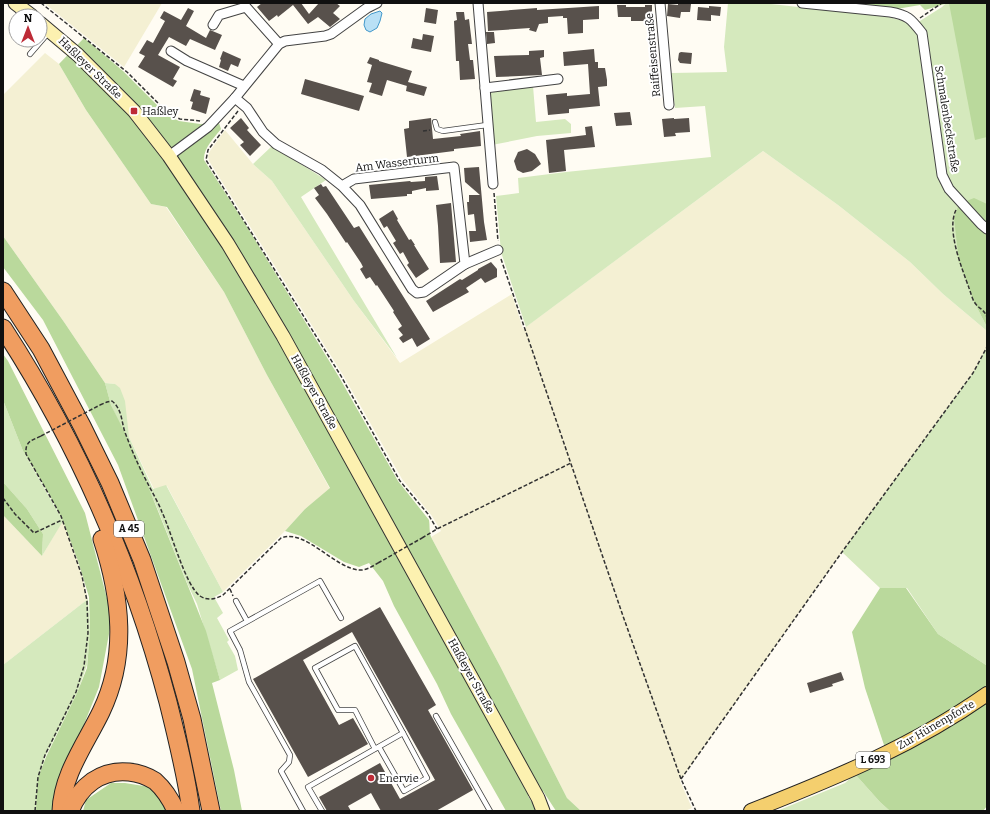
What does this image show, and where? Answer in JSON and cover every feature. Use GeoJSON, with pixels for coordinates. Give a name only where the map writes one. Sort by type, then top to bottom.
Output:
{"type":"FeatureCollection","features":[{"type":"Feature","properties":{"kind":"highway","name":"A 45"},"geometry":{"type":"LineString","coordinates":[[3,291],[41,349],[82,426],[110,483],[142,560],[176,662],[190,712],[211,811]]}},
{"type":"Feature","properties":{"kind":"highway","name":"A 45"},"geometry":{"type":"LineString","coordinates":[[3,328],[24,360],[58,420],[96,498],[123,564],[158,666],[179,744],[191,811]]}},
{"type":"Feature","properties":{"kind":"highway"},"geometry":{"type":"LineString","coordinates":[[61,811],[68,778],[104,705],[115,673],[118,656],[119,621],[116,594],[112,572],[97,524],[96,498]]}},
{"type":"Feature","properties":{"kind":"highway"},"geometry":{"type":"LineString","coordinates":[[70,811],[80,793],[88,784],[111,772],[139,773],[154,781],[171,800],[176,811]]}},
{"type":"Feature","properties":{"kind":"main road","name":"Haßleyer Straße"},"geometry":{"type":"LineString","coordinates":[[48,29],[78,55],[127,104],[169,156],[240,262],[284,336],[538,798],[543,811]]}},
{"type":"Feature","properties":{"kind":"main road","name":"Zur Hünenpforte"},"geometry":{"type":"LineString","coordinates":[[751,811],[822,783],[889,752],[950,719],[987,694]]}},
{"type":"Feature","properties":{"kind":"main road","name":"Haßleyer Straße"},"geometry":{"type":"LineString","coordinates":[[538,798],[550,811]]}},
{"type":"Feature","properties":{"kind":"street"},"geometry":{"type":"LineString","coordinates":[[169,156],[238,101],[244,86],[279,44],[285,41],[331,34],[365,5],[377,3]]}},
{"type":"Feature","properties":{"kind":"street"},"geometry":{"type":"LineString","coordinates":[[478,3],[493,184]]}},
{"type":"Feature","properties":{"kind":"street","name":"Raiffeisenstraße"},"geometry":{"type":"LineString","coordinates":[[660,3],[669,105]]}},
{"type":"Feature","properties":{"kind":"street"},"geometry":{"type":"LineString","coordinates":[[802,3],[890,12],[904,15],[914,22]]}},
{"type":"Feature","properties":{"kind":"street"},"geometry":{"type":"LineString","coordinates":[[213,24],[219,16],[246,7],[279,44]]}},
{"type":"Feature","properties":{"kind":"street","name":"Schmalenbeckstraße"},"geometry":{"type":"LineString","coordinates":[[914,22],[922,33],[942,175],[949,189],[987,229]]}},
{"type":"Feature","properties":{"kind":"street"},"geometry":{"type":"LineString","coordinates":[[171,51],[187,62],[244,86]]}},
{"type":"Feature","properties":{"kind":"street"},"geometry":{"type":"LineString","coordinates":[[485,88],[558,79]]}},
{"type":"Feature","properties":{"kind":"street"},"geometry":{"type":"LineString","coordinates":[[238,101],[263,132],[276,144],[322,170],[342,186],[360,205],[412,289],[417,293],[424,292],[465,264],[498,250]]}},
{"type":"Feature","properties":{"kind":"street","name":"Am Wasserturm"},"geometry":{"type":"LineString","coordinates":[[342,186],[354,179],[454,167],[465,264]]}},
{"type":"Feature","properties":{"kind":"lane"},"geometry":{"type":"LineString","coordinates":[[30,54],[51,31]]}},
{"type":"Feature","properties":{"kind":"lane"},"geometry":{"type":"LineString","coordinates":[[435,122],[438,129],[443,131],[487,125]]}},
{"type":"Feature","properties":{"kind":"lane"},"geometry":{"type":"LineString","coordinates":[[303,811],[282,771],[289,762],[290,755],[249,682],[240,650],[230,631],[320,581],[341,618]]}},
{"type":"Feature","properties":{"kind":"lane"},"geometry":{"type":"LineString","coordinates":[[236,601],[247,621]]}},
{"type":"Feature","properties":{"kind":"lane"},"geometry":{"type":"LineString","coordinates":[[355,646],[403,733],[427,778],[404,791],[355,710],[338,710],[315,668],[355,646]]}},
{"type":"Feature","properties":{"kind":"lane"},"geometry":{"type":"LineString","coordinates":[[436,716],[490,811]]}},
{"type":"Feature","properties":{"kind":"lane"},"geometry":{"type":"LineString","coordinates":[[322,811],[308,787],[403,733]]}},
{"type":"Feature","properties":{"kind":"path"},"geometry":{"type":"LineString","coordinates":[[41,3],[127,72],[170,115],[180,119],[193,121],[212,121]]}},
{"type":"Feature","properties":{"kind":"path"},"geometry":{"type":"LineString","coordinates":[[914,22],[942,3]]}},
{"type":"Feature","properties":{"kind":"path"},"geometry":{"type":"LineString","coordinates":[[238,101],[208,150],[206,160],[341,376],[400,480],[428,514],[438,529]]}},
{"type":"Feature","properties":{"kind":"path"},"geometry":{"type":"LineString","coordinates":[[493,184],[498,250],[623,616],[681,779],[696,811]]}},
{"type":"Feature","properties":{"kind":"path"},"geometry":{"type":"LineString","coordinates":[[960,201],[953,217],[959,261],[975,303],[984,311],[987,317]]}},
{"type":"Feature","properties":{"kind":"path"},"geometry":{"type":"LineString","coordinates":[[681,779],[842,552],[973,373],[987,347]]}},
{"type":"Feature","properties":{"kind":"path"},"geometry":{"type":"LineString","coordinates":[[35,811],[38,777],[45,755],[76,692],[84,666],[88,633],[87,601],[82,576],[62,520],[26,454],[26,447],[28,443],[100,405],[112,401],[120,412],[125,433],[146,481],[162,512],[183,567],[191,583],[201,597],[214,599],[223,595],[281,538],[294,536],[344,565],[361,570],[378,563],[438,529],[572,463]]}},
{"type":"Feature","properties":{"kind":"path"},"geometry":{"type":"LineString","coordinates":[[3,498],[15,514],[34,533],[62,520]]}},
{"type":"Feature","properties":{"kind":"shaded area"},"geometry":{"type":"Polygon","coordinates":[[[44,3],[162,3],[124,67],[44,3]]]}},
{"type":"Feature","properties":{"kind":"shaded area"},"geometry":{"type":"Polygon","coordinates":[[[45,53],[59,64],[86,110],[151,204],[166,207],[224,292],[267,375],[330,489],[305,509],[285,531],[223,592],[167,486],[154,489],[129,437],[115,384],[105,383],[3,236],[3,95],[45,53]]]}},
{"type":"Feature","properties":{"kind":"shaded area"},"geometry":{"type":"Polygon","coordinates":[[[225,130],[253,164],[272,181],[354,301],[400,363],[512,294],[523,329],[763,151],[838,205],[910,262],[943,294],[987,331],[987,347],[973,373],[842,552],[680,781],[692,808],[685,811],[581,811],[567,798],[500,666],[431,537],[441,531],[432,516],[402,479],[343,375],[209,161],[208,156],[210,151],[225,130]]]}},
{"type":"Feature","properties":{"kind":"shaded area"},"geometry":{"type":"Polygon","coordinates":[[[3,515],[42,556],[63,520],[78,562],[88,599],[3,665],[3,515]]]}},
{"type":"Feature","properties":{"kind":"green space"},"geometry":{"type":"Polygon","coordinates":[[[728,3],[762,3],[889,17],[903,21],[912,26],[946,3],[987,3],[987,224],[959,204],[959,262],[974,302],[987,327],[987,331],[943,294],[910,262],[838,205],[763,151],[526,327],[501,252],[496,196],[519,193],[518,178],[711,157],[705,106],[675,108],[671,73],[727,72],[724,47],[728,3]]]}},
{"type":"Feature","properties":{"kind":"green space"},"geometry":{"type":"Polygon","coordinates":[[[834,3],[948,3],[925,10],[920,5],[891,10],[834,3]]]}},
{"type":"Feature","properties":{"kind":"green space"},"geometry":{"type":"Polygon","coordinates":[[[949,3],[987,3],[987,137],[975,140],[949,3]]]}},
{"type":"Feature","properties":{"kind":"green space"},"geometry":{"type":"Polygon","coordinates":[[[84,38],[123,71],[167,115],[179,121],[200,124],[219,123],[221,129],[207,148],[204,160],[244,222],[339,377],[398,481],[429,520],[431,537],[500,666],[567,798],[581,811],[556,811],[543,791],[528,796],[537,811],[506,811],[451,714],[437,684],[394,606],[383,581],[369,563],[359,567],[344,562],[301,536],[285,531],[305,509],[330,488],[267,375],[224,292],[167,207],[151,204],[86,110],[59,64],[84,38]]]}},
{"type":"Feature","properties":{"kind":"green space"},"geometry":{"type":"Polygon","coordinates":[[[533,86],[536,122],[565,119],[571,124],[571,133],[537,136],[492,145],[488,97],[491,93],[497,91],[533,86]]]}},
{"type":"Feature","properties":{"kind":"green space"},"geometry":{"type":"Polygon","coordinates":[[[272,146],[326,180],[301,197],[397,358],[354,301],[272,181],[253,164],[272,146]]]}},
{"type":"Feature","properties":{"kind":"green space"},"geometry":{"type":"Polygon","coordinates":[[[974,198],[987,204],[987,327],[974,302],[959,262],[954,218],[959,204],[974,198]]]}},
{"type":"Feature","properties":{"kind":"green space"},"geometry":{"type":"Polygon","coordinates":[[[3,236],[105,383],[111,405],[146,481],[206,631],[220,680],[212,683],[234,770],[242,811],[221,811],[192,669],[118,465],[43,320],[3,267],[3,236]]]}},
{"type":"Feature","properties":{"kind":"green space"},"geometry":{"type":"Polygon","coordinates":[[[987,347],[986,665],[938,634],[907,588],[880,588],[842,552],[973,373],[987,347]]]}},
{"type":"Feature","properties":{"kind":"green space"},"geometry":{"type":"Polygon","coordinates":[[[3,354],[8,361],[85,513],[112,618],[99,687],[52,804],[52,811],[36,811],[38,778],[46,757],[77,693],[87,668],[90,631],[89,597],[78,561],[63,521],[49,494],[23,451],[3,400],[3,354]]]}},
{"type":"Feature","properties":{"kind":"green space"},"geometry":{"type":"Polygon","coordinates":[[[105,383],[115,384],[120,388],[125,401],[129,437],[153,489],[166,485],[223,592],[214,597],[223,613],[217,618],[229,640],[227,642],[235,656],[238,670],[220,680],[197,604],[156,505],[111,405],[105,383]]]}},
{"type":"Feature","properties":{"kind":"green space"},"geometry":{"type":"Polygon","coordinates":[[[3,400],[23,451],[63,521],[42,556],[43,534],[27,509],[3,482],[3,400]]]}},
{"type":"Feature","properties":{"kind":"green space"},"geometry":{"type":"Polygon","coordinates":[[[3,482],[27,509],[43,534],[42,556],[3,515],[3,482]]]}},
{"type":"Feature","properties":{"kind":"green space"},"geometry":{"type":"Polygon","coordinates":[[[880,588],[906,588],[938,634],[986,665],[987,664],[987,806],[983,811],[890,811],[855,774],[887,754],[865,688],[852,632],[880,588]]]}},
{"type":"Feature","properties":{"kind":"green space"},"geometry":{"type":"Polygon","coordinates":[[[88,599],[90,633],[87,665],[77,693],[45,757],[38,780],[37,811],[3,811],[3,665],[88,599]]]}},
{"type":"Feature","properties":{"kind":"green space"},"geometry":{"type":"Polygon","coordinates":[[[855,774],[890,811],[777,811],[845,783],[855,774]]]}},
{"type":"Feature","properties":{"kind":"green space"},"geometry":{"type":"Polygon","coordinates":[[[111,783],[125,783],[150,787],[166,804],[167,811],[83,811],[86,800],[111,783]]]}},
{"type":"Feature","properties":{"kind":"water"},"geometry":{"type":"Polygon","coordinates":[[[380,11],[382,13],[377,28],[370,32],[366,30],[364,25],[365,19],[371,14],[380,11]]]}},
{"type":"Feature","properties":{"kind":"building"},"geometry":{"type":"Polygon","coordinates":[[[262,3],[301,3],[309,14],[319,3],[336,3],[340,6],[333,13],[340,19],[330,27],[318,17],[308,24],[293,5],[278,17],[277,15],[269,21],[257,7],[262,3]]]}},
{"type":"Feature","properties":{"kind":"building"},"geometry":{"type":"Polygon","coordinates":[[[678,3],[691,4],[690,12],[681,12],[680,18],[667,16],[668,4],[678,5],[678,3]]]}},
{"type":"Feature","properties":{"kind":"building"},"geometry":{"type":"Polygon","coordinates":[[[617,5],[626,5],[626,7],[645,7],[645,5],[652,5],[652,26],[645,26],[645,21],[631,21],[631,17],[618,17],[617,5]]]}},
{"type":"Feature","properties":{"kind":"building"},"geometry":{"type":"Polygon","coordinates":[[[599,6],[599,19],[583,20],[583,33],[568,34],[567,18],[563,18],[563,16],[548,17],[548,23],[539,24],[536,32],[529,30],[530,28],[488,31],[487,12],[537,8],[537,10],[599,6]]]}},
{"type":"Feature","properties":{"kind":"building"},"geometry":{"type":"Polygon","coordinates":[[[709,6],[721,7],[720,16],[711,15],[711,21],[697,20],[698,7],[709,8],[709,6]]]}},
{"type":"Feature","properties":{"kind":"building"},"geometry":{"type":"Polygon","coordinates":[[[188,8],[194,11],[186,26],[206,38],[210,30],[222,35],[215,50],[190,39],[186,46],[169,37],[158,55],[180,67],[173,79],[177,81],[173,87],[138,67],[145,56],[139,53],[147,40],[153,43],[165,21],[160,18],[164,11],[181,20],[188,8]]]}},
{"type":"Feature","properties":{"kind":"building"},"geometry":{"type":"Polygon","coordinates":[[[426,8],[438,10],[436,24],[424,22],[426,8]]]}},
{"type":"Feature","properties":{"kind":"building"},"geometry":{"type":"Polygon","coordinates":[[[456,12],[464,12],[465,20],[469,19],[472,44],[468,44],[470,60],[473,60],[475,79],[460,80],[459,61],[456,61],[454,21],[457,20],[456,12]]]}},
{"type":"Feature","properties":{"kind":"building"},"geometry":{"type":"Polygon","coordinates":[[[486,32],[494,32],[495,43],[487,44],[486,32]]]}},
{"type":"Feature","properties":{"kind":"building"},"geometry":{"type":"Polygon","coordinates":[[[423,34],[434,36],[431,52],[411,48],[413,38],[422,40],[423,34]]]}},
{"type":"Feature","properties":{"kind":"building"},"geometry":{"type":"Polygon","coordinates":[[[594,49],[595,62],[598,62],[598,68],[605,68],[607,80],[607,86],[598,87],[600,106],[569,109],[569,113],[548,115],[546,95],[567,93],[567,96],[590,94],[588,64],[564,66],[563,52],[594,49]]]}},
{"type":"Feature","properties":{"kind":"building"},"geometry":{"type":"Polygon","coordinates":[[[544,50],[544,57],[540,58],[542,75],[496,77],[494,56],[529,55],[529,51],[544,50]]]}},
{"type":"Feature","properties":{"kind":"building"},"geometry":{"type":"Polygon","coordinates":[[[223,51],[241,59],[238,67],[231,64],[228,71],[219,67],[223,51]]]}},
{"type":"Feature","properties":{"kind":"building"},"geometry":{"type":"Polygon","coordinates":[[[679,53],[692,53],[691,64],[680,63],[678,60],[679,53]]]}},
{"type":"Feature","properties":{"kind":"building"},"geometry":{"type":"Polygon","coordinates":[[[370,57],[412,71],[408,82],[427,87],[424,96],[406,91],[407,86],[387,80],[382,96],[369,92],[372,83],[367,82],[372,65],[367,63],[370,57]]]}},
{"type":"Feature","properties":{"kind":"building"},"geometry":{"type":"Polygon","coordinates":[[[305,79],[364,96],[359,111],[301,94],[305,79]]]}},
{"type":"Feature","properties":{"kind":"building"},"geometry":{"type":"Polygon","coordinates":[[[194,89],[201,91],[200,95],[210,98],[206,114],[191,109],[193,102],[190,101],[194,89]]]}},
{"type":"Feature","properties":{"kind":"building"},"geometry":{"type":"Polygon","coordinates":[[[630,112],[632,125],[616,126],[614,113],[630,112]]]}},
{"type":"Feature","properties":{"kind":"building"},"geometry":{"type":"Polygon","coordinates":[[[241,118],[249,128],[247,130],[261,145],[250,156],[240,145],[244,142],[230,128],[241,118]]]}},
{"type":"Feature","properties":{"kind":"building"},"geometry":{"type":"Polygon","coordinates":[[[431,118],[433,139],[461,136],[460,134],[480,131],[481,146],[407,157],[404,129],[409,128],[409,121],[431,118]]]}},
{"type":"Feature","properties":{"kind":"building"},"geometry":{"type":"Polygon","coordinates":[[[689,118],[690,132],[675,133],[676,136],[664,137],[662,119],[689,118]]]}},
{"type":"Feature","properties":{"kind":"building"},"geometry":{"type":"Polygon","coordinates":[[[592,126],[595,147],[564,150],[566,171],[549,173],[546,140],[586,135],[585,127],[592,126]]]}},
{"type":"Feature","properties":{"kind":"building"},"geometry":{"type":"Polygon","coordinates":[[[527,149],[535,154],[541,164],[532,171],[523,173],[517,170],[514,161],[518,152],[527,149]]]}},
{"type":"Feature","properties":{"kind":"building"},"geometry":{"type":"Polygon","coordinates":[[[479,167],[487,240],[470,242],[469,231],[476,231],[474,214],[468,215],[467,202],[469,202],[469,195],[480,195],[465,182],[464,168],[479,167]]]}},
{"type":"Feature","properties":{"kind":"building"},"geometry":{"type":"Polygon","coordinates":[[[437,176],[439,190],[426,191],[426,188],[412,191],[412,194],[407,194],[407,196],[371,199],[369,185],[425,181],[425,177],[437,176]]]}},
{"type":"Feature","properties":{"kind":"building"},"geometry":{"type":"Polygon","coordinates":[[[321,184],[323,187],[326,186],[354,228],[359,226],[430,339],[417,347],[412,338],[403,343],[399,338],[403,335],[398,329],[402,326],[393,312],[394,311],[370,277],[366,279],[360,269],[363,267],[361,263],[315,198],[319,195],[314,188],[321,184]]]}},
{"type":"Feature","properties":{"kind":"building"},"geometry":{"type":"Polygon","coordinates":[[[451,203],[456,262],[440,263],[436,205],[451,203]]]}},
{"type":"Feature","properties":{"kind":"building"},"geometry":{"type":"Polygon","coordinates":[[[393,210],[409,240],[411,239],[429,269],[416,278],[407,265],[409,263],[403,252],[400,254],[393,243],[396,241],[387,226],[384,228],[379,219],[393,210]]]}},
{"type":"Feature","properties":{"kind":"building"},"geometry":{"type":"Polygon","coordinates":[[[491,262],[497,269],[497,277],[485,283],[481,278],[466,288],[469,292],[433,312],[426,301],[460,279],[462,280],[491,262]]]}},
{"type":"Feature","properties":{"kind":"building"},"geometry":{"type":"Polygon","coordinates":[[[380,607],[436,705],[428,710],[473,790],[436,811],[381,811],[371,793],[348,806],[351,811],[327,811],[319,797],[380,763],[400,799],[435,780],[352,632],[303,660],[339,725],[353,718],[368,744],[308,777],[253,679],[380,607]]]}},
{"type":"Feature","properties":{"kind":"building"},"geometry":{"type":"Polygon","coordinates":[[[841,672],[844,680],[832,684],[833,686],[810,693],[807,683],[841,672]]]}},
{"type":"Feature","properties":{"kind":"place","name":"Haßley"},"geometry":{"type":"Point","coordinates":[134,111]}},
{"type":"Feature","properties":{"kind":"place","name":"Enervie"},"geometry":{"type":"Point","coordinates":[371,778]}}]}
